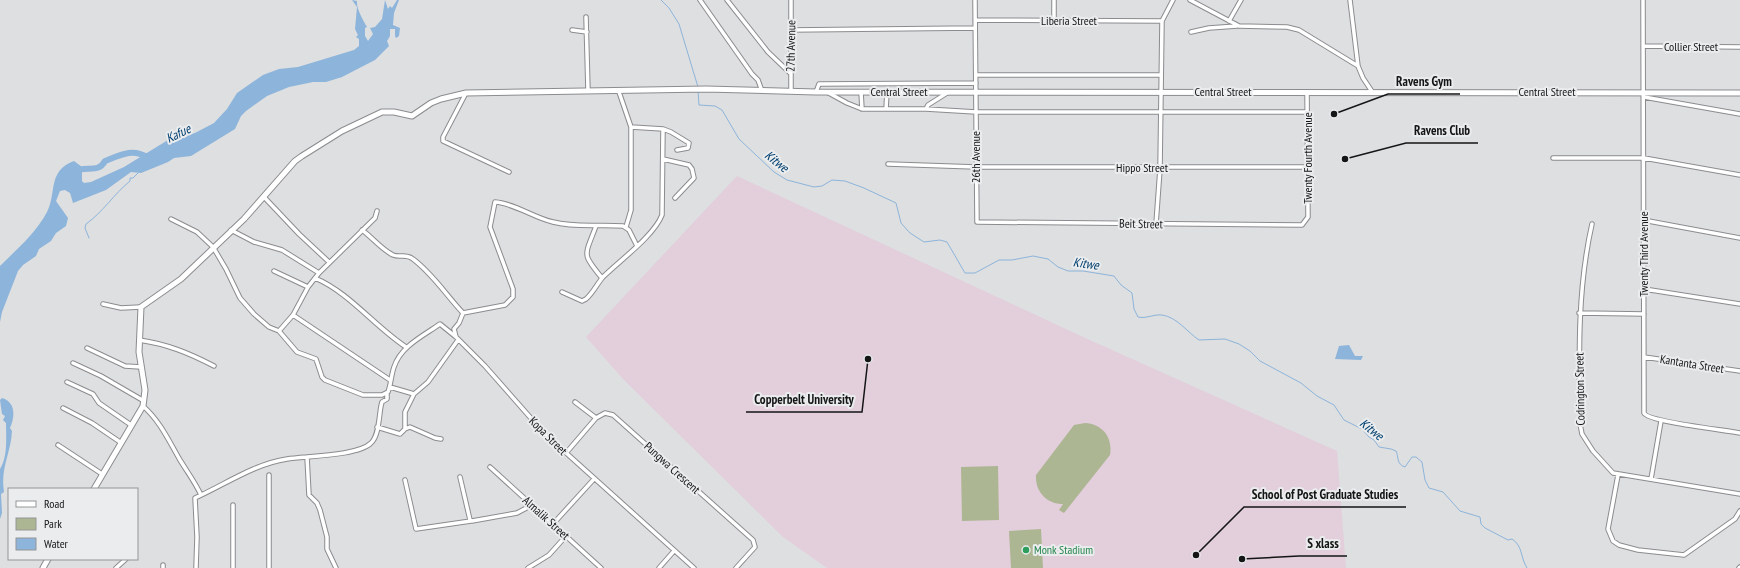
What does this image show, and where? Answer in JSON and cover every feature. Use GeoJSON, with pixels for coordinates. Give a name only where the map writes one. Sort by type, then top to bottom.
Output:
{"type":"FeatureCollection","features":[{"type":"Feature","properties":{"kind":"street"},"geometry":{"type":"LineString","coordinates":[[700,0],[752,74],[758,80],[762,91]]}},
{"type":"Feature","properties":{"kind":"street"},"geometry":{"type":"LineString","coordinates":[[727,0],[768,52],[790,73]]}},
{"type":"Feature","properties":{"kind":"street"},"geometry":{"type":"LineString","coordinates":[[731,5],[732,0]]}},
{"type":"Feature","properties":{"kind":"street","name":"27th Avenue"},"geometry":{"type":"LineString","coordinates":[[791,0],[791,91]]}},
{"type":"Feature","properties":{"kind":"street","name":"26th Avenue"},"geometry":{"type":"LineString","coordinates":[[975,0],[977,222]]}},
{"type":"Feature","properties":{"kind":"street"},"geometry":{"type":"LineString","coordinates":[[1054,0],[1054,20]]}},
{"type":"Feature","properties":{"kind":"street"},"geometry":{"type":"LineString","coordinates":[[1156,224],[1160,168],[1160,75],[1162,21],[1174,0]]}},
{"type":"Feature","properties":{"kind":"street"},"geometry":{"type":"LineString","coordinates":[[1190,0],[1238,26]]}},
{"type":"Feature","properties":{"kind":"street"},"geometry":{"type":"LineString","coordinates":[[1229,21],[1241,0]]}},
{"type":"Feature","properties":{"kind":"street"},"geometry":{"type":"LineString","coordinates":[[1350,0],[1358,66],[1372,93]]}},
{"type":"Feature","properties":{"kind":"street","name":"Twenty Third Avenue"},"geometry":{"type":"LineString","coordinates":[[1643,0],[1645,416],[1661,421]]}},
{"type":"Feature","properties":{"kind":"street"},"geometry":{"type":"LineString","coordinates":[[586,18],[588,91]]}},
{"type":"Feature","properties":{"kind":"street","name":"Liberia Street"},"geometry":{"type":"LineString","coordinates":[[975,20],[1162,21]]}},
{"type":"Feature","properties":{"kind":"street"},"geometry":{"type":"LineString","coordinates":[[1191,32],[1209,28],[1238,26],[1294,28],[1358,66]]}},
{"type":"Feature","properties":{"kind":"street"},"geometry":{"type":"LineString","coordinates":[[791,30],[975,28]]}},
{"type":"Feature","properties":{"kind":"street"},"geometry":{"type":"LineString","coordinates":[[572,30],[586,32]]}},
{"type":"Feature","properties":{"kind":"street","name":"Collier Street"},"geometry":{"type":"LineString","coordinates":[[1643,46],[1740,47]]}},
{"type":"Feature","properties":{"kind":"street"},"geometry":{"type":"LineString","coordinates":[[976,75],[1160,75]]}},
{"type":"Feature","properties":{"kind":"street"},"geometry":{"type":"LineString","coordinates":[[816,92],[819,84],[976,83]]}},
{"type":"Feature","properties":{"kind":"street","name":"Central Street"},"geometry":{"type":"LineString","coordinates":[[141,307],[181,279],[264,197],[294,161],[342,131],[382,112],[394,112],[412,116],[431,103],[466,93],[588,91],[620,92],[706,89],[816,92],[1308,92],[1643,95],[1740,93]]}},
{"type":"Feature","properties":{"kind":"street"},"geometry":{"type":"LineString","coordinates":[[620,92],[631,127],[631,210],[626,228],[637,246]]}},
{"type":"Feature","properties":{"kind":"street"},"geometry":{"type":"LineString","coordinates":[[827,92],[847,104],[862,109],[926,109],[976,112],[1307,112]]}},
{"type":"Feature","properties":{"kind":"street"},"geometry":{"type":"LineString","coordinates":[[860,92],[862,109]]}},
{"type":"Feature","properties":{"kind":"street"},"geometry":{"type":"LineString","coordinates":[[886,109],[887,92]]}},
{"type":"Feature","properties":{"kind":"street"},"geometry":{"type":"LineString","coordinates":[[926,109],[928,104],[948,92]]}},
{"type":"Feature","properties":{"kind":"street","name":"Twenty Fourth Avenue"},"geometry":{"type":"LineString","coordinates":[[1305,223],[1308,217],[1308,92]]}},
{"type":"Feature","properties":{"kind":"street"},"geometry":{"type":"LineString","coordinates":[[466,93],[443,137],[443,141],[509,172]]}},
{"type":"Feature","properties":{"kind":"street"},"geometry":{"type":"LineString","coordinates":[[1643,95],[1740,114]]}},
{"type":"Feature","properties":{"kind":"street"},"geometry":{"type":"LineString","coordinates":[[631,127],[663,129],[671,132],[688,143],[688,148],[677,150]]}},
{"type":"Feature","properties":{"kind":"street"},"geometry":{"type":"LineString","coordinates":[[562,292],[582,301],[590,295],[602,278],[637,246],[657,224],[662,215],[663,129]]}},
{"type":"Feature","properties":{"kind":"street"},"geometry":{"type":"LineString","coordinates":[[1553,158],[1644,158],[1740,175]]}},
{"type":"Feature","properties":{"kind":"street"},"geometry":{"type":"LineString","coordinates":[[663,159],[690,165],[694,174],[691,181],[675,198]]}},
{"type":"Feature","properties":{"kind":"street","name":"Hippo Street"},"geometry":{"type":"LineString","coordinates":[[888,164],[976,168],[1308,167]]}},
{"type":"Feature","properties":{"kind":"street"},"geometry":{"type":"LineString","coordinates":[[264,197],[299,234],[329,262]]}},
{"type":"Feature","properties":{"kind":"street"},"geometry":{"type":"LineString","coordinates":[[463,313],[505,305],[513,297],[513,289],[490,228],[495,202],[505,203],[512,208],[550,222],[626,228]]}},
{"type":"Feature","properties":{"kind":"street"},"geometry":{"type":"LineString","coordinates":[[279,331],[293,315],[308,287],[319,273],[375,218],[377,210]]}},
{"type":"Feature","properties":{"kind":"street"},"geometry":{"type":"LineString","coordinates":[[171,219],[197,232],[213,248],[244,303],[262,322],[279,331],[297,352],[316,358],[322,377],[325,380],[363,394],[382,395],[388,392]]}},
{"type":"Feature","properties":{"kind":"street"},"geometry":{"type":"LineString","coordinates":[[1643,220],[1740,238]]}},
{"type":"Feature","properties":{"kind":"street","name":"Beit Street"},"geometry":{"type":"LineString","coordinates":[[977,222],[1299,226],[1305,223]]}},
{"type":"Feature","properties":{"kind":"street","name":"Codrington Street"},"geometry":{"type":"LineString","coordinates":[[1592,224],[1588,243],[1579,313],[1580,429],[1593,451],[1610,470],[1618,474]]}},
{"type":"Feature","properties":{"kind":"street"},"geometry":{"type":"LineString","coordinates":[[596,226],[587,251],[587,259],[602,278]]}},
{"type":"Feature","properties":{"kind":"street"},"geometry":{"type":"LineString","coordinates":[[231,230],[254,242],[282,250],[319,273]]}},
{"type":"Feature","properties":{"kind":"street"},"geometry":{"type":"LineString","coordinates":[[362,230],[382,248],[393,255],[407,255],[415,261],[436,281],[463,313]]}},
{"type":"Feature","properties":{"kind":"street"},"geometry":{"type":"LineString","coordinates":[[274,271],[308,287]]}},
{"type":"Feature","properties":{"kind":"street"},"geometry":{"type":"LineString","coordinates":[[196,568],[197,537],[194,504],[195,498],[254,468],[271,462],[364,448],[372,442],[377,427],[382,402],[387,399],[395,363],[406,347],[383,331],[336,288],[315,278]]}},
{"type":"Feature","properties":{"kind":"street"},"geometry":{"type":"LineString","coordinates":[[1644,289],[1740,304]]}},
{"type":"Feature","properties":{"kind":"street"},"geometry":{"type":"LineString","coordinates":[[95,488],[143,403],[145,390],[141,367],[139,340],[141,307],[121,308],[103,304]]}},
{"type":"Feature","properties":{"kind":"street"},"geometry":{"type":"LineString","coordinates":[[405,429],[405,412],[414,394],[428,382],[457,338],[454,329],[459,324],[463,313]]}},
{"type":"Feature","properties":{"kind":"street"},"geometry":{"type":"LineString","coordinates":[[1579,313],[1644,314]]}},
{"type":"Feature","properties":{"kind":"street"},"geometry":{"type":"LineString","coordinates":[[293,315],[390,380]]}},
{"type":"Feature","properties":{"kind":"street","name":"Kopa Street"},"geometry":{"type":"LineString","coordinates":[[406,347],[440,324],[457,338],[498,380],[533,422],[594,479],[694,568]]}},
{"type":"Feature","properties":{"kind":"street"},"geometry":{"type":"LineString","coordinates":[[139,340],[158,342],[183,350],[214,366]]}},
{"type":"Feature","properties":{"kind":"street"},"geometry":{"type":"LineString","coordinates":[[87,348],[125,366],[141,367]]}},
{"type":"Feature","properties":{"kind":"street","name":"Kantanta Street"},"geometry":{"type":"LineString","coordinates":[[1644,356],[1740,371]]}},
{"type":"Feature","properties":{"kind":"street"},"geometry":{"type":"LineString","coordinates":[[73,363],[102,376],[143,403],[156,419],[184,466],[193,478],[201,495]]}},
{"type":"Feature","properties":{"kind":"street"},"geometry":{"type":"LineString","coordinates":[[67,382],[93,394],[98,403],[131,425]]}},
{"type":"Feature","properties":{"kind":"street"},"geometry":{"type":"LineString","coordinates":[[390,387],[414,394]]}},
{"type":"Feature","properties":{"kind":"street"},"geometry":{"type":"LineString","coordinates":[[566,453],[596,418],[575,402]]}},
{"type":"Feature","properties":{"kind":"street"},"geometry":{"type":"LineString","coordinates":[[63,408],[92,423],[120,442]]}},
{"type":"Feature","properties":{"kind":"street","name":"Pungwa Crescent"},"geometry":{"type":"LineString","coordinates":[[596,418],[605,413],[613,415],[753,540],[755,547],[736,568]]}},
{"type":"Feature","properties":{"kind":"street"},"geometry":{"type":"LineString","coordinates":[[1651,479],[1661,421],[1740,433]]}},
{"type":"Feature","properties":{"kind":"street"},"geometry":{"type":"LineString","coordinates":[[377,427],[400,434],[405,429],[410,427],[434,438],[441,439]]}},
{"type":"Feature","properties":{"kind":"street"},"geometry":{"type":"LineString","coordinates":[[58,445],[102,474]]}},
{"type":"Feature","properties":{"kind":"street"},"geometry":{"type":"LineString","coordinates":[[307,457],[309,495],[317,503],[320,510],[327,538],[327,549],[336,568]]}},
{"type":"Feature","properties":{"kind":"street","name":"Almalik Street"},"geometry":{"type":"LineString","coordinates":[[490,468],[601,568]]}},
{"type":"Feature","properties":{"kind":"street"},"geometry":{"type":"LineString","coordinates":[[1740,494],[1618,474],[1608,528],[1613,540],[1619,545],[1638,550],[1684,555],[1735,519],[1740,511]]}},
{"type":"Feature","properties":{"kind":"street"},"geometry":{"type":"LineString","coordinates":[[269,475],[269,568]]}},
{"type":"Feature","properties":{"kind":"street"},"geometry":{"type":"LineString","coordinates":[[460,477],[471,521]]}},
{"type":"Feature","properties":{"kind":"street"},"geometry":{"type":"LineString","coordinates":[[553,524],[594,479]]}},
{"type":"Feature","properties":{"kind":"street"},"geometry":{"type":"LineString","coordinates":[[405,480],[416,529],[517,513],[532,505]]}},
{"type":"Feature","properties":{"kind":"street"},"geometry":{"type":"LineString","coordinates":[[233,505],[233,568]]}},
{"type":"Feature","properties":{"kind":"street"},"geometry":{"type":"LineString","coordinates":[[528,568],[549,555],[566,536]]}},
{"type":"Feature","properties":{"kind":"street"},"geometry":{"type":"LineString","coordinates":[[659,568],[674,550]]}},
{"type":"Feature","properties":{"kind":"street"},"geometry":{"type":"LineString","coordinates":[[116,568],[125,560]]}},
{"type":"Feature","properties":{"kind":"shaded area"},"geometry":{"type":"Polygon","coordinates":[[[737,176],[1083,337],[1337,451],[1346,568],[827,568],[783,537],[624,380],[586,337],[737,176]]]}},
{"type":"Feature","properties":{"kind":"green space"},"geometry":{"type":"Polygon","coordinates":[[[1085,423],[1102,429],[1110,443],[1110,455],[1064,513],[1059,510],[1063,504],[1052,502],[1040,492],[1036,481],[1036,475],[1074,425],[1085,423]]]}},
{"type":"Feature","properties":{"kind":"green space"},"geometry":{"type":"Polygon","coordinates":[[[998,466],[999,520],[962,521],[961,467],[998,466]]]}},
{"type":"Feature","properties":{"kind":"green space","name":"Monk Stadium"},"geometry":{"type":"Polygon","coordinates":[[[1041,529],[1043,568],[1011,568],[1009,531],[1041,529]]]}},
{"type":"Feature","properties":{"kind":"water"},"geometry":{"type":"Polygon","coordinates":[[[352,0],[357,1],[362,18],[367,27],[365,28],[365,36],[368,41],[373,34],[370,28],[375,27],[382,19],[385,0],[388,9],[390,6],[392,8],[397,0],[399,0],[394,13],[393,25],[400,28],[399,36],[396,38],[395,29],[390,29],[390,36],[387,41],[389,46],[375,60],[342,77],[326,82],[313,82],[289,87],[267,96],[241,116],[235,129],[191,156],[174,158],[141,173],[131,172],[106,190],[73,203],[70,193],[65,190],[60,191],[56,201],[68,218],[66,226],[56,233],[51,241],[39,249],[36,256],[23,265],[18,271],[2,312],[0,322],[0,266],[25,241],[42,220],[50,205],[56,177],[65,165],[74,161],[82,167],[82,181],[84,183],[91,182],[124,167],[168,140],[195,133],[214,123],[227,109],[237,93],[263,75],[279,69],[298,67],[354,50],[359,46],[359,39],[356,37],[358,35],[355,29],[357,7],[352,0]]]}},
{"type":"Feature","properties":{"kind":"water"},"geometry":{"type":"Polygon","coordinates":[[[1349,345],[1355,356],[1363,356],[1361,360],[1335,359],[1339,346],[1349,345]]]}},
{"type":"Feature","properties":{"kind":"water"},"geometry":{"type":"Polygon","coordinates":[[[2,398],[7,400],[12,406],[13,419],[10,428],[12,431],[11,439],[3,475],[4,492],[1,494],[2,513],[0,519],[0,469],[3,464],[6,441],[6,423],[3,420],[5,416],[2,414],[0,400],[2,398]]]}},
{"type":"Feature","properties":{"kind":"waterway","name":"Kitwe"},"geometry":{"type":"LineString","coordinates":[[661,0],[669,8],[679,24],[698,87]]}},
{"type":"Feature","properties":{"kind":"waterway","name":"Kitwe"},"geometry":{"type":"LineString","coordinates":[[698,90],[699,105],[715,106],[722,110],[739,139],[774,172],[787,180],[814,187],[822,186],[832,180],[845,181],[896,203],[901,223],[910,233],[924,242],[940,240],[947,242],[965,273],[975,273],[999,260],[1012,260],[1033,256],[1048,259],[1058,267],[1068,271],[1083,271],[1114,276],[1121,285],[1132,293],[1134,309],[1138,317],[1159,315],[1167,316],[1199,340],[1225,339],[1239,344],[1250,351],[1260,361],[1301,383],[1317,396],[1334,405],[1344,420],[1362,429],[1379,447],[1396,451],[1399,462],[1402,466],[1405,467],[1412,457],[1416,457],[1422,462],[1425,480],[1429,488],[1443,492],[1460,511],[1480,517],[1481,524],[1485,528],[1508,540],[1512,539],[1516,542],[1520,548],[1527,568]]}},
{"type":"Feature","properties":{"kind":"waterway"},"geometry":{"type":"LineString","coordinates":[[75,171],[79,169],[99,167],[105,161],[127,153],[138,153],[149,158]]}},
{"type":"Feature","properties":{"kind":"waterway"},"geometry":{"type":"LineString","coordinates":[[89,238],[85,228],[86,224],[98,214],[130,181],[130,178],[133,178],[138,173]]}},
{"type":"Feature","properties":{"kind":"place","name":"Ravens Gym"},"geometry":{"type":"Point","coordinates":[1334,114]}},
{"type":"Feature","properties":{"kind":"place","name":"Ravens Club"},"geometry":{"type":"Point","coordinates":[1345,159]}},
{"type":"Feature","properties":{"kind":"place","name":"Copperbelt University"},"geometry":{"type":"Point","coordinates":[868,359]}},
{"type":"Feature","properties":{"kind":"place","name":"Monk Stadium"},"geometry":{"type":"Point","coordinates":[1026,550]}},
{"type":"Feature","properties":{"kind":"place","name":"School of Post Graduate Studies"},"geometry":{"type":"Point","coordinates":[1196,555]}},
{"type":"Feature","properties":{"kind":"place","name":"S xlass"},"geometry":{"type":"Point","coordinates":[1242,559]}},
{"type":"Feature","properties":{"kind":"water label","name":"Kafue"},"geometry":{"type":"Point","coordinates":[178,133]}}]}
